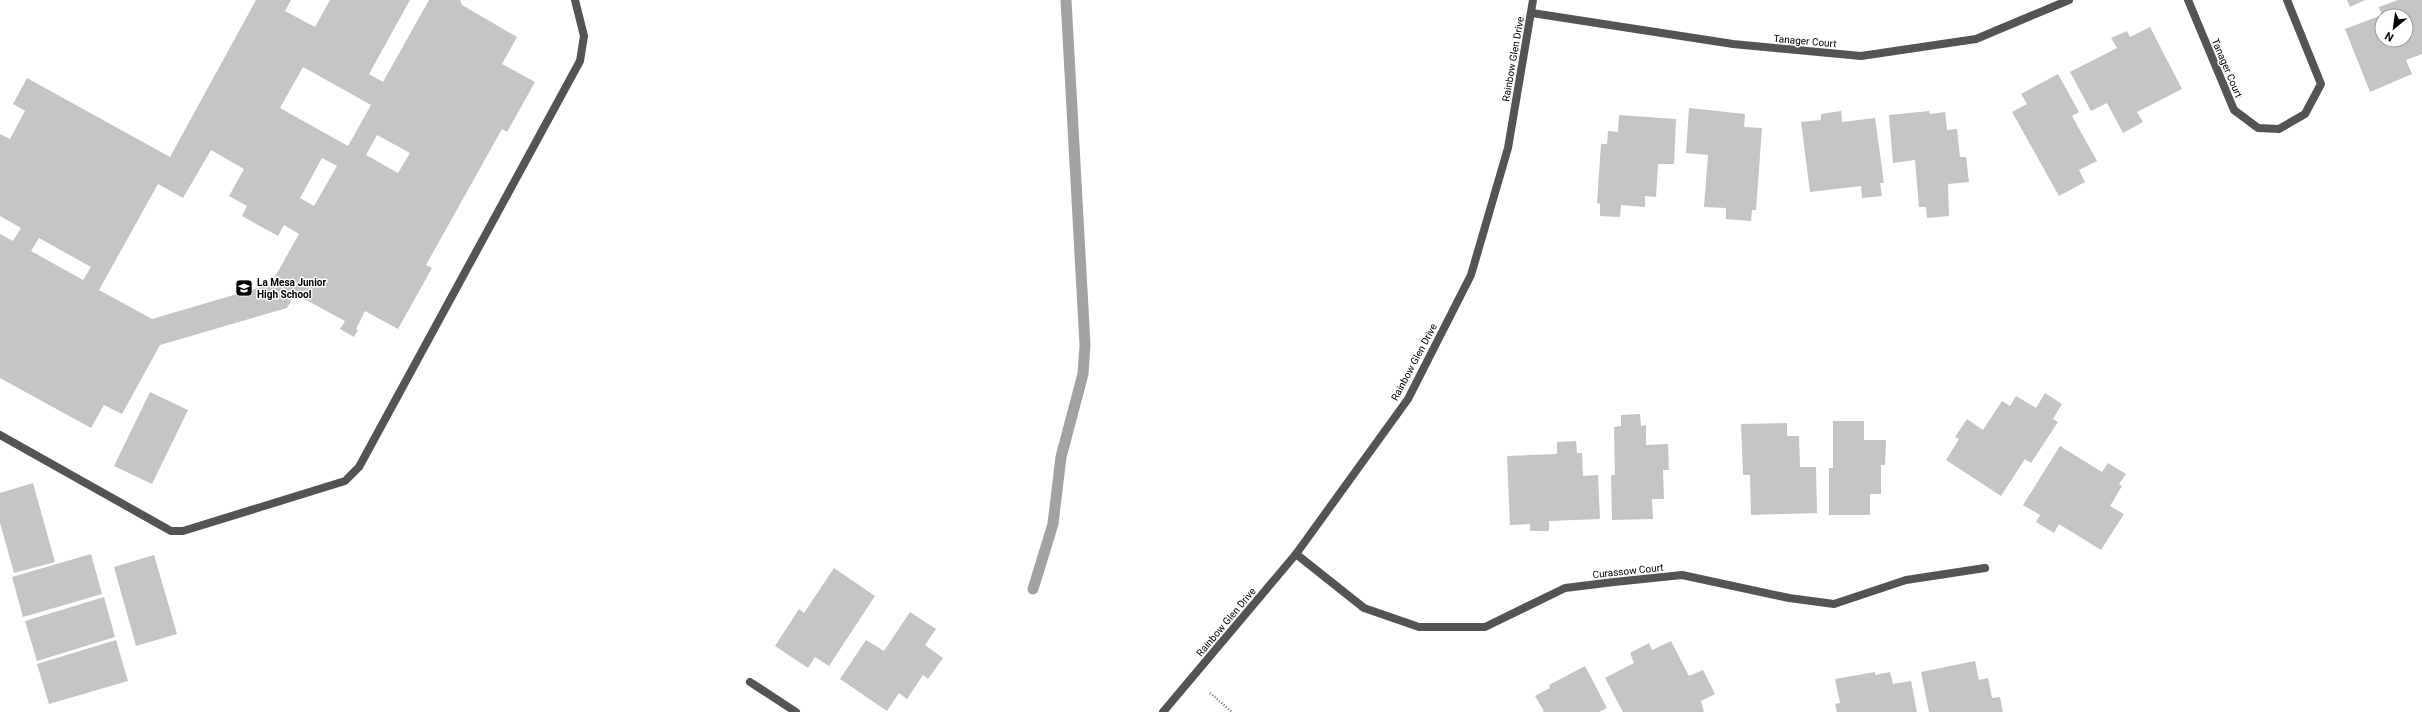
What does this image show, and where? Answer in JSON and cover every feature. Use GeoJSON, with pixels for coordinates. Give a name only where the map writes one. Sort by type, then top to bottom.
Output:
{"type":"FeatureCollection","features":[{"type":"Feature","properties":{"kind":"street"},"geometry":{"type":"LineString","coordinates":[[0,435],[172,531],[183,531],[345,481],[359,467],[580,61],[584,36],[575,0]]}},
{"type":"Feature","properties":{"kind":"street","name":"Rainbow Glen Drive"},"geometry":{"type":"LineString","coordinates":[[1163,712],[1296,554],[1408,399],[1471,275],[1508,148],[1533,0]]}},
{"type":"Feature","properties":{"kind":"street","name":"Tanager Court"},"geometry":{"type":"LineString","coordinates":[[1532,13],[1733,44],[1860,56],[1976,39],[2069,0]]}},
{"type":"Feature","properties":{"kind":"street","name":"Tanager Court"},"geometry":{"type":"LineString","coordinates":[[2188,0],[2234,110],[2258,128],[2279,129],[2305,114],[2321,84],[2287,0]]}},
{"type":"Feature","properties":{"kind":"street","name":"Curassow Court"},"geometry":{"type":"LineString","coordinates":[[1296,554],[1364,608],[1418,627],[1485,627],[1565,588],[1614,582],[1682,575],[1789,598],[1834,604],[1906,580],[1985,568]]}},
{"type":"Feature","properties":{"kind":"street"},"geometry":{"type":"LineString","coordinates":[[750,682],[796,712]]}},
{"type":"Feature","properties":{"kind":"building"},"geometry":{"type":"Polygon","coordinates":[[[256,0],[291,0],[285,11],[315,27],[330,0],[410,0],[369,74],[383,82],[429,0],[460,0],[462,5],[517,37],[502,64],[535,82],[507,132],[502,129],[426,265],[432,268],[398,329],[365,311],[356,329],[358,330],[354,337],[340,329],[345,321],[295,294],[287,308],[160,345],[122,414],[104,405],[91,428],[0,378],[0,234],[13,241],[21,228],[0,216],[0,134],[10,139],[25,111],[13,104],[27,78],[170,157],[256,0]],[[303,67],[280,108],[348,146],[371,105],[303,67]],[[377,135],[366,155],[398,173],[410,153],[377,135]],[[211,150],[183,198],[158,184],[99,290],[152,319],[271,284],[299,234],[284,225],[278,236],[242,216],[247,206],[229,196],[244,169],[211,150]],[[322,158],[300,198],[314,206],[337,166],[322,158]],[[39,238],[31,251],[83,280],[91,267],[39,238]]]}},
{"type":"Feature","properties":{"kind":"building"},"geometry":{"type":"Polygon","coordinates":[[[2347,0],[2365,0],[2350,7],[2347,0]]]}},
{"type":"Feature","properties":{"kind":"building"},"geometry":{"type":"Polygon","coordinates":[[[2398,0],[2422,0],[2422,54],[2406,60],[2412,74],[2370,92],[2345,29],[2374,18],[2374,48],[2414,48],[2414,8],[2379,8],[2398,0]]]}},
{"type":"Feature","properties":{"kind":"building"},"geometry":{"type":"Polygon","coordinates":[[[2150,27],[2182,89],[2137,112],[2143,122],[2123,133],[2107,103],[2091,111],[2070,72],[2117,48],[2111,38],[2127,31],[2130,37],[2150,27]]]}},
{"type":"Feature","properties":{"kind":"building"},"geometry":{"type":"Polygon","coordinates":[[[2058,74],[2079,112],[2072,116],[2097,161],[2079,170],[2085,182],[2059,196],[2012,112],[2027,104],[2021,94],[2058,74]]]}},
{"type":"Feature","properties":{"kind":"building"},"geometry":{"type":"Polygon","coordinates":[[[1689,108],[1745,114],[1744,127],[1762,128],[1756,210],[1752,210],[1751,221],[1726,219],[1726,208],[1704,207],[1708,155],[1686,153],[1689,108]]]}},
{"type":"Feature","properties":{"kind":"building"},"geometry":{"type":"Polygon","coordinates":[[[1841,111],[1842,122],[1875,118],[1884,183],[1880,183],[1882,196],[1862,198],[1861,186],[1810,192],[1801,122],[1821,120],[1821,114],[1841,111]]]}},
{"type":"Feature","properties":{"kind":"building"},"geometry":{"type":"Polygon","coordinates":[[[1929,111],[1930,114],[1945,112],[1947,130],[1957,129],[1960,157],[1966,157],[1969,182],[1948,184],[1949,216],[1927,218],[1926,207],[1919,207],[1915,160],[1893,163],[1889,115],[1929,111]]]}},
{"type":"Feature","properties":{"kind":"building"},"geometry":{"type":"Polygon","coordinates":[[[1619,115],[1676,119],[1674,164],[1658,164],[1656,197],[1645,196],[1645,207],[1621,205],[1620,217],[1600,216],[1600,204],[1597,203],[1601,144],[1607,144],[1608,131],[1618,132],[1619,115]]]}},
{"type":"Feature","properties":{"kind":"building"},"geometry":{"type":"Polygon","coordinates":[[[150,392],[188,410],[152,484],[114,466],[150,392]]]}},
{"type":"Feature","properties":{"kind":"building"},"geometry":{"type":"Polygon","coordinates":[[[2045,393],[2062,404],[2053,419],[2058,422],[2031,463],[2025,459],[2001,496],[1946,460],[1959,439],[1955,437],[1967,419],[1983,430],[2002,401],[2010,406],[2016,396],[2036,408],[2045,393]]]}},
{"type":"Feature","properties":{"kind":"building"},"geometry":{"type":"Polygon","coordinates":[[[1640,414],[1641,426],[1646,425],[1646,445],[1668,444],[1669,470],[1663,470],[1664,499],[1652,499],[1653,519],[1612,520],[1611,475],[1615,475],[1614,427],[1621,426],[1621,415],[1640,414]]]}},
{"type":"Feature","properties":{"kind":"building"},"geometry":{"type":"Polygon","coordinates":[[[1833,421],[1864,421],[1864,440],[1886,440],[1885,465],[1881,465],[1881,494],[1870,494],[1870,515],[1829,515],[1829,468],[1833,468],[1833,421]]]}},
{"type":"Feature","properties":{"kind":"building"},"geometry":{"type":"Polygon","coordinates":[[[1787,423],[1787,436],[1799,436],[1800,467],[1816,467],[1817,513],[1751,515],[1750,475],[1743,475],[1741,424],[1787,423]]]}},
{"type":"Feature","properties":{"kind":"building"},"geometry":{"type":"Polygon","coordinates":[[[1576,441],[1577,453],[1582,453],[1583,476],[1598,475],[1600,519],[1549,521],[1549,531],[1530,531],[1530,524],[1510,525],[1507,456],[1557,454],[1557,442],[1576,441]]]}},
{"type":"Feature","properties":{"kind":"building"},"geometry":{"type":"Polygon","coordinates":[[[2060,446],[2102,472],[2108,463],[2126,474],[2119,484],[2122,486],[2110,506],[2124,514],[2101,550],[2059,524],[2054,533],[2036,522],[2040,515],[2023,505],[2060,446]]]}},
{"type":"Feature","properties":{"kind":"building"},"geometry":{"type":"Polygon","coordinates":[[[33,483],[55,562],[14,573],[0,523],[0,493],[33,483]]]}},
{"type":"Feature","properties":{"kind":"building"},"geometry":{"type":"Polygon","coordinates":[[[91,554],[102,594],[23,617],[12,577],[91,554]]]}},
{"type":"Feature","properties":{"kind":"building"},"geometry":{"type":"Polygon","coordinates":[[[154,555],[177,634],[136,646],[114,567],[154,555]]]}},
{"type":"Feature","properties":{"kind":"building"},"geometry":{"type":"Polygon","coordinates":[[[834,568],[875,596],[829,666],[815,657],[808,668],[775,646],[799,609],[804,613],[834,568]]]}},
{"type":"Feature","properties":{"kind":"building"},"geometry":{"type":"Polygon","coordinates":[[[104,597],[115,637],[37,661],[25,621],[104,597]]]}},
{"type":"Feature","properties":{"kind":"building"},"geometry":{"type":"Polygon","coordinates":[[[910,612],[936,629],[925,645],[943,658],[928,679],[923,675],[907,699],[899,693],[887,711],[840,679],[866,640],[884,651],[910,612]]]}},
{"type":"Feature","properties":{"kind":"building"},"geometry":{"type":"Polygon","coordinates":[[[116,640],[128,681],[49,704],[37,664],[116,640]]]}},
{"type":"Feature","properties":{"kind":"building"},"geometry":{"type":"Polygon","coordinates":[[[1671,641],[1689,676],[1703,670],[1715,694],[1701,701],[1704,712],[1623,712],[1605,678],[1634,663],[1630,653],[1649,643],[1652,650],[1671,641]]]}},
{"type":"Feature","properties":{"kind":"building"},"geometry":{"type":"Polygon","coordinates":[[[1975,661],[1979,680],[1988,678],[1992,698],[2000,697],[2003,712],[1929,712],[1921,672],[1975,661]]]}},
{"type":"Feature","properties":{"kind":"building"},"geometry":{"type":"Polygon","coordinates":[[[1585,666],[1607,708],[1599,712],[1542,712],[1544,711],[1535,696],[1550,688],[1549,685],[1585,666]]]}},
{"type":"Feature","properties":{"kind":"building"},"geometry":{"type":"Polygon","coordinates":[[[1875,672],[1875,675],[1890,672],[1893,684],[1911,681],[1917,712],[1837,712],[1835,704],[1840,703],[1835,679],[1875,672]]]}},
{"type":"Feature","properties":{"kind":"waterway"},"geometry":{"type":"LineString","coordinates":[[1033,589],[1053,524],[1061,457],[1083,374],[1085,345],[1066,0]]}},
{"type":"Feature","properties":{"kind":"place","name":"La Mesa Junior High School"},"geometry":{"type":"Point","coordinates":[244,288]}}]}
